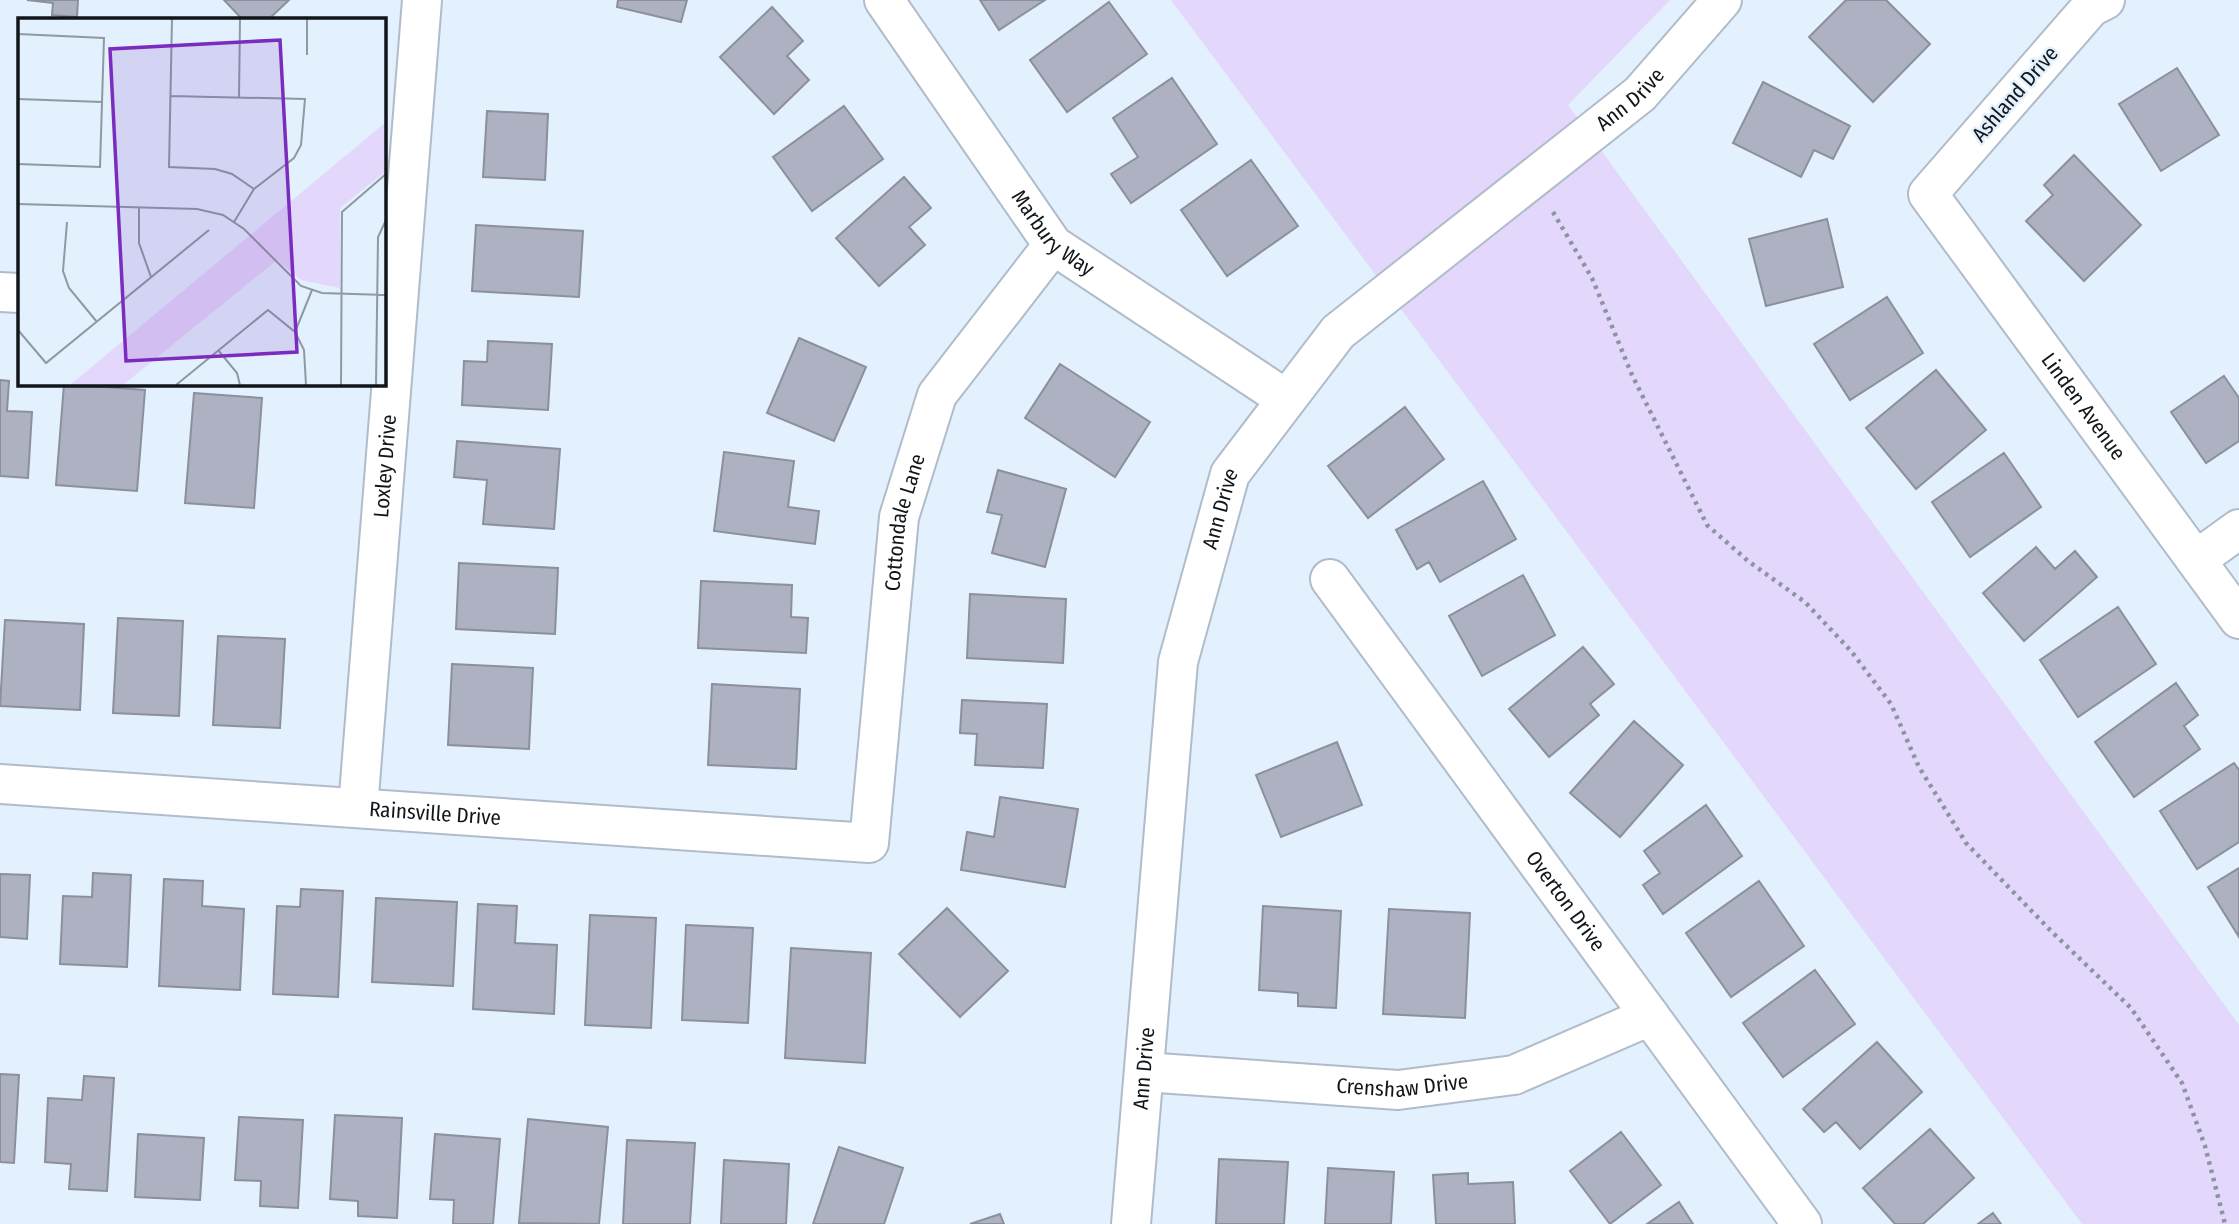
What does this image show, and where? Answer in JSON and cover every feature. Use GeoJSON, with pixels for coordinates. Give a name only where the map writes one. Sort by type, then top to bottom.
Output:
{"type":"FeatureCollection","features":[{"type":"Feature","properties":{"kind":"street","name":"Loxley Drive"},"geometry":{"type":"LineString","coordinates":[[358,808],[390,316],[422,0]]}},
{"type":"Feature","properties":{"kind":"street","name":"Marbury Way"},"geometry":{"type":"LineString","coordinates":[[884,0],[1053,245],[1286,399]]}},
{"type":"Feature","properties":{"kind":"street","name":"Ann Drive"},"geometry":{"type":"LineString","coordinates":[[1131,1224],[1178,662],[1230,474],[1338,332],[1640,94],[1721,0]]}},
{"type":"Feature","properties":{"kind":"street","name":"Ashland Drive"},"geometry":{"type":"LineString","coordinates":[[1928,194],[2092,2]]}},
{"type":"Feature","properties":{"kind":"street","name":"Linden Avenue"},"geometry":{"type":"LineString","coordinates":[[1928,194],[2239,619]]}},
{"type":"Feature","properties":{"kind":"street","name":"Cottondale Lane"},"geometry":{"type":"LineString","coordinates":[[869,843],[899,517],[937,395],[1053,245]]}},
{"type":"Feature","properties":{"kind":"street"},"geometry":{"type":"LineString","coordinates":[[0,292],[18,293]]}},
{"type":"Feature","properties":{"kind":"street"},"geometry":{"type":"LineString","coordinates":[[2196,560],[2239,529]]}},
{"type":"Feature","properties":{"kind":"street","name":"Overton Drive"},"geometry":{"type":"LineString","coordinates":[[1330,579],[1802,1224]]}},
{"type":"Feature","properties":{"kind":"street","name":"Rainsville Drive"},"geometry":{"type":"LineString","coordinates":[[0,784],[869,843]]}},
{"type":"Feature","properties":{"kind":"street","name":"Crenshaw Drive"},"geometry":{"type":"LineString","coordinates":[[1144,1072],[1398,1090],[1514,1075],[1650,1016]]}},
{"type":"Feature","properties":{"kind":"path"},"geometry":{"type":"LineString","coordinates":[[1553,212],[1592,278],[1632,375],[1707,525],[1748,561],[1805,602],[1851,650],[1891,704],[1919,767],[1966,843],[2051,931],[2131,1008],[2182,1083],[2205,1146],[2225,1224]]}},
{"type":"Feature","properties":{"kind":"shaded area"},"geometry":{"type":"Polygon","coordinates":[[[1171,0],[1670,0],[1568,105],[2239,1025],[2239,1224],[2082,1224],[1171,0]]]}},
{"type":"Feature","properties":{"kind":"building"},"geometry":{"type":"Polygon","coordinates":[[[27,0],[78,0],[77,17],[52,15],[53,3],[27,0]]]}},
{"type":"Feature","properties":{"kind":"building"},"geometry":{"type":"Polygon","coordinates":[[[224,0],[289,0],[270,18],[241,18],[224,0]]]}},
{"type":"Feature","properties":{"kind":"building"},"geometry":{"type":"Polygon","coordinates":[[[618,0],[687,0],[681,22],[617,7],[618,0]]]}},
{"type":"Feature","properties":{"kind":"building"},"geometry":{"type":"Polygon","coordinates":[[[980,0],[1045,0],[999,30],[980,0]]]}},
{"type":"Feature","properties":{"kind":"building"},"geometry":{"type":"Polygon","coordinates":[[[1846,0],[1886,0],[1930,44],[1873,102],[1809,37],[1846,0]]]}},
{"type":"Feature","properties":{"kind":"building"},"geometry":{"type":"Polygon","coordinates":[[[1109,2],[1147,54],[1067,112],[1030,60],[1109,2]]]}},
{"type":"Feature","properties":{"kind":"building"},"geometry":{"type":"Polygon","coordinates":[[[772,7],[803,41],[787,56],[809,80],[774,114],[720,57],[772,7]]]}},
{"type":"Feature","properties":{"kind":"building"},"geometry":{"type":"Polygon","coordinates":[[[2177,68],[2219,135],[2161,171],[2119,104],[2177,68]]]}},
{"type":"Feature","properties":{"kind":"building"},"geometry":{"type":"Polygon","coordinates":[[[1172,78],[1217,144],[1131,203],[1111,174],[1138,157],[1113,118],[1172,78]]]}},
{"type":"Feature","properties":{"kind":"building"},"geometry":{"type":"Polygon","coordinates":[[[1763,82],[1850,126],[1833,159],[1814,150],[1801,177],[1733,143],[1763,82]]]}},
{"type":"Feature","properties":{"kind":"building"},"geometry":{"type":"Polygon","coordinates":[[[844,106],[883,159],[812,211],[773,157],[844,106]]]}},
{"type":"Feature","properties":{"kind":"building"},"geometry":{"type":"Polygon","coordinates":[[[487,111],[548,114],[545,180],[483,177],[487,111]]]}},
{"type":"Feature","properties":{"kind":"building"},"geometry":{"type":"Polygon","coordinates":[[[2074,155],[2141,225],[2084,281],[2026,221],[2053,195],[2044,185],[2074,155]]]}},
{"type":"Feature","properties":{"kind":"building"},"geometry":{"type":"Polygon","coordinates":[[[1251,160],[1298,226],[1227,276],[1181,210],[1251,160]]]}},
{"type":"Feature","properties":{"kind":"building"},"geometry":{"type":"Polygon","coordinates":[[[904,177],[931,208],[909,227],[925,245],[879,286],[836,238],[904,177]]]}},
{"type":"Feature","properties":{"kind":"building"},"geometry":{"type":"Polygon","coordinates":[[[1827,219],[1843,287],[1766,306],[1749,239],[1827,219]]]}},
{"type":"Feature","properties":{"kind":"building"},"geometry":{"type":"Polygon","coordinates":[[[476,225],[583,231],[579,297],[472,291],[476,225]]]}},
{"type":"Feature","properties":{"kind":"building"},"geometry":{"type":"Polygon","coordinates":[[[1887,297],[1923,353],[1850,400],[1814,344],[1887,297]]]}},
{"type":"Feature","properties":{"kind":"building"},"geometry":{"type":"Polygon","coordinates":[[[799,338],[866,367],[834,441],[767,413],[799,338]]]}},
{"type":"Feature","properties":{"kind":"building"},"geometry":{"type":"Polygon","coordinates":[[[488,341],[552,344],[548,410],[462,405],[464,361],[487,362],[488,341]]]}},
{"type":"Feature","properties":{"kind":"building"},"geometry":{"type":"Polygon","coordinates":[[[1060,364],[1150,422],[1115,477],[1025,418],[1060,364]]]}},
{"type":"Feature","properties":{"kind":"building"},"geometry":{"type":"Polygon","coordinates":[[[1936,370],[1986,430],[1916,489],[1866,428],[1936,370]]]}},
{"type":"Feature","properties":{"kind":"building"},"geometry":{"type":"Polygon","coordinates":[[[2224,376],[2239,398],[2239,441],[2206,463],[2171,412],[2224,376]]]}},
{"type":"Feature","properties":{"kind":"building"},"geometry":{"type":"Polygon","coordinates":[[[0,380],[9,381],[7,411],[32,412],[28,478],[0,476],[0,380]]]}},
{"type":"Feature","properties":{"kind":"building"},"geometry":{"type":"Polygon","coordinates":[[[64,385],[145,390],[137,491],[56,485],[64,385]]]}},
{"type":"Feature","properties":{"kind":"building"},"geometry":{"type":"Polygon","coordinates":[[[194,393],[262,398],[254,508],[185,503],[194,393]]]}},
{"type":"Feature","properties":{"kind":"building"},"geometry":{"type":"Polygon","coordinates":[[[1405,407],[1444,459],[1368,518],[1328,466],[1405,407]]]}},
{"type":"Feature","properties":{"kind":"building"},"geometry":{"type":"Polygon","coordinates":[[[457,441],[560,449],[554,529],[483,524],[487,480],[454,477],[457,441]]]}},
{"type":"Feature","properties":{"kind":"building"},"geometry":{"type":"Polygon","coordinates":[[[724,452],[794,461],[788,507],[819,511],[815,544],[714,531],[724,452]]]}},
{"type":"Feature","properties":{"kind":"building"},"geometry":{"type":"Polygon","coordinates":[[[2004,453],[2041,507],[1970,557],[1932,502],[2004,453]]]}},
{"type":"Feature","properties":{"kind":"building"},"geometry":{"type":"Polygon","coordinates":[[[998,470],[1066,489],[1045,567],[992,553],[1002,515],[987,512],[998,470]]]}},
{"type":"Feature","properties":{"kind":"building"},"geometry":{"type":"Polygon","coordinates":[[[1483,481],[1516,539],[1440,582],[1429,562],[1417,569],[1396,530],[1483,481]]]}},
{"type":"Feature","properties":{"kind":"building"},"geometry":{"type":"Polygon","coordinates":[[[2036,547],[2055,569],[2075,551],[2097,577],[2024,641],[1983,593],[2036,547]]]}},
{"type":"Feature","properties":{"kind":"building"},"geometry":{"type":"Polygon","coordinates":[[[459,563],[558,568],[555,634],[456,629],[459,563]]]}},
{"type":"Feature","properties":{"kind":"building"},"geometry":{"type":"Polygon","coordinates":[[[1523,575],[1555,635],[1482,676],[1449,616],[1523,575]]]}},
{"type":"Feature","properties":{"kind":"building"},"geometry":{"type":"Polygon","coordinates":[[[701,581],[792,585],[791,617],[808,618],[806,653],[698,648],[701,581]]]}},
{"type":"Feature","properties":{"kind":"building"},"geometry":{"type":"Polygon","coordinates":[[[970,594],[1066,599],[1063,663],[967,658],[970,594]]]}},
{"type":"Feature","properties":{"kind":"building"},"geometry":{"type":"Polygon","coordinates":[[[2118,607],[2156,664],[2078,717],[2040,660],[2118,607]]]}},
{"type":"Feature","properties":{"kind":"building"},"geometry":{"type":"Polygon","coordinates":[[[118,618],[183,621],[179,716],[113,713],[118,618]]]}},
{"type":"Feature","properties":{"kind":"building"},"geometry":{"type":"Polygon","coordinates":[[[5,620],[84,624],[80,710],[0,706],[5,620]]]}},
{"type":"Feature","properties":{"kind":"building"},"geometry":{"type":"Polygon","coordinates":[[[218,636],[285,639],[280,728],[213,725],[218,636]]]}},
{"type":"Feature","properties":{"kind":"building"},"geometry":{"type":"Polygon","coordinates":[[[1583,647],[1614,684],[1590,704],[1599,715],[1549,757],[1509,709],[1583,647]]]}},
{"type":"Feature","properties":{"kind":"building"},"geometry":{"type":"Polygon","coordinates":[[[452,664],[533,668],[529,749],[448,745],[452,664]]]}},
{"type":"Feature","properties":{"kind":"building"},"geometry":{"type":"Polygon","coordinates":[[[2176,683],[2198,715],[2184,726],[2200,749],[2134,797],[2095,742],[2176,683]]]}},
{"type":"Feature","properties":{"kind":"building"},"geometry":{"type":"Polygon","coordinates":[[[712,684],[800,689],[796,769],[708,765],[712,684]]]}},
{"type":"Feature","properties":{"kind":"building"},"geometry":{"type":"Polygon","coordinates":[[[962,700],[1047,704],[1043,768],[975,765],[977,734],[960,733],[962,700]]]}},
{"type":"Feature","properties":{"kind":"building"},"geometry":{"type":"Polygon","coordinates":[[[1634,721],[1683,765],[1620,837],[1570,793],[1634,721]]]}},
{"type":"Feature","properties":{"kind":"building"},"geometry":{"type":"Polygon","coordinates":[[[1337,742],[1362,805],[1281,837],[1256,775],[1337,742]]]}},
{"type":"Feature","properties":{"kind":"building"},"geometry":{"type":"Polygon","coordinates":[[[2234,763],[2239,770],[2239,842],[2197,869],[2160,811],[2234,763]]]}},
{"type":"Feature","properties":{"kind":"building"},"geometry":{"type":"Polygon","coordinates":[[[1000,797],[1078,809],[1065,887],[961,870],[967,832],[994,837],[1000,797]]]}},
{"type":"Feature","properties":{"kind":"building"},"geometry":{"type":"Polygon","coordinates":[[[1706,805],[1742,856],[1663,914],[1643,885],[1660,873],[1644,851],[1706,805]]]}},
{"type":"Feature","properties":{"kind":"building"},"geometry":{"type":"Polygon","coordinates":[[[2239,868],[2239,937],[2208,887],[2239,868]]]}},
{"type":"Feature","properties":{"kind":"building"},"geometry":{"type":"Polygon","coordinates":[[[93,873],[131,875],[127,967],[60,964],[63,896],[92,897],[93,873]]]}},
{"type":"Feature","properties":{"kind":"building"},"geometry":{"type":"Polygon","coordinates":[[[0,874],[30,875],[27,939],[0,937],[0,874]]]}},
{"type":"Feature","properties":{"kind":"building"},"geometry":{"type":"Polygon","coordinates":[[[164,879],[203,881],[202,906],[244,909],[240,990],[159,986],[164,879]]]}},
{"type":"Feature","properties":{"kind":"building"},"geometry":{"type":"Polygon","coordinates":[[[1759,881],[1804,946],[1731,997],[1686,933],[1759,881]]]}},
{"type":"Feature","properties":{"kind":"building"},"geometry":{"type":"Polygon","coordinates":[[[301,889],[343,891],[338,997],[273,994],[277,906],[300,907],[301,889]]]}},
{"type":"Feature","properties":{"kind":"building"},"geometry":{"type":"Polygon","coordinates":[[[376,898],[457,902],[453,986],[372,982],[376,898]]]}},
{"type":"Feature","properties":{"kind":"building"},"geometry":{"type":"Polygon","coordinates":[[[478,904],[517,906],[515,943],[557,945],[554,1014],[473,1009],[478,904]]]}},
{"type":"Feature","properties":{"kind":"building"},"geometry":{"type":"Polygon","coordinates":[[[1263,906],[1341,911],[1336,1008],[1298,1006],[1298,993],[1259,990],[1263,906]]]}},
{"type":"Feature","properties":{"kind":"building"},"geometry":{"type":"Polygon","coordinates":[[[947,908],[1008,971],[960,1017],[899,954],[947,908]]]}},
{"type":"Feature","properties":{"kind":"building"},"geometry":{"type":"Polygon","coordinates":[[[1389,909],[1470,913],[1465,1018],[1383,1014],[1389,909]]]}},
{"type":"Feature","properties":{"kind":"building"},"geometry":{"type":"Polygon","coordinates":[[[590,915],[656,918],[651,1028],[585,1025],[590,915]]]}},
{"type":"Feature","properties":{"kind":"building"},"geometry":{"type":"Polygon","coordinates":[[[686,925],[753,928],[748,1023],[682,1020],[686,925]]]}},
{"type":"Feature","properties":{"kind":"building"},"geometry":{"type":"Polygon","coordinates":[[[791,948],[871,953],[865,1063],[785,1058],[791,948]]]}},
{"type":"Feature","properties":{"kind":"building"},"geometry":{"type":"Polygon","coordinates":[[[1815,970],[1855,1024],[1783,1077],[1743,1023],[1815,970]]]}},
{"type":"Feature","properties":{"kind":"building"},"geometry":{"type":"Polygon","coordinates":[[[1877,1042],[1922,1092],[1860,1149],[1836,1122],[1824,1132],[1803,1109],[1877,1042]]]}},
{"type":"Feature","properties":{"kind":"building"},"geometry":{"type":"Polygon","coordinates":[[[0,1074],[19,1075],[14,1163],[0,1162],[0,1074]]]}},
{"type":"Feature","properties":{"kind":"building"},"geometry":{"type":"Polygon","coordinates":[[[84,1076],[114,1078],[107,1191],[69,1189],[71,1164],[45,1162],[48,1098],[82,1100],[84,1076]]]}},
{"type":"Feature","properties":{"kind":"building"},"geometry":{"type":"Polygon","coordinates":[[[335,1115],[402,1118],[397,1218],[358,1216],[358,1201],[330,1199],[335,1115]]]}},
{"type":"Feature","properties":{"kind":"building"},"geometry":{"type":"Polygon","coordinates":[[[239,1117],[303,1120],[298,1208],[260,1206],[261,1181],[235,1180],[239,1117]]]}},
{"type":"Feature","properties":{"kind":"building"},"geometry":{"type":"Polygon","coordinates":[[[528,1119],[608,1127],[599,1224],[519,1223],[528,1119]]]}},
{"type":"Feature","properties":{"kind":"building"},"geometry":{"type":"Polygon","coordinates":[[[1930,1129],[1974,1178],[1923,1224],[1895,1224],[1863,1188],[1930,1129]]]}},
{"type":"Feature","properties":{"kind":"building"},"geometry":{"type":"Polygon","coordinates":[[[1621,1132],[1661,1185],[1610,1224],[1570,1171],[1621,1132]]]}},
{"type":"Feature","properties":{"kind":"building"},"geometry":{"type":"Polygon","coordinates":[[[138,1134],[204,1138],[200,1200],[135,1197],[138,1134]]]}},
{"type":"Feature","properties":{"kind":"building"},"geometry":{"type":"Polygon","coordinates":[[[435,1134],[500,1139],[493,1224],[453,1224],[454,1200],[430,1199],[435,1134]]]}},
{"type":"Feature","properties":{"kind":"building"},"geometry":{"type":"Polygon","coordinates":[[[627,1140],[695,1143],[690,1224],[623,1224],[627,1140]]]}},
{"type":"Feature","properties":{"kind":"building"},"geometry":{"type":"Polygon","coordinates":[[[839,1147],[903,1168],[884,1224],[813,1224],[839,1147]]]}},
{"type":"Feature","properties":{"kind":"building"},"geometry":{"type":"Polygon","coordinates":[[[1219,1159],[1288,1162],[1284,1224],[1216,1224],[1219,1159]]]}},
{"type":"Feature","properties":{"kind":"building"},"geometry":{"type":"Polygon","coordinates":[[[724,1160],[789,1164],[786,1224],[721,1224],[724,1160]]]}},
{"type":"Feature","properties":{"kind":"building"},"geometry":{"type":"Polygon","coordinates":[[[1328,1168],[1394,1172],[1391,1224],[1325,1224],[1328,1168]]]}},
{"type":"Feature","properties":{"kind":"building"},"geometry":{"type":"Polygon","coordinates":[[[1468,1173],[1468,1184],[1513,1182],[1515,1224],[1436,1224],[1433,1175],[1468,1173]]]}},
{"type":"Feature","properties":{"kind":"building"},"geometry":{"type":"Polygon","coordinates":[[[1679,1202],[1693,1224],[1647,1224],[1679,1202]]]}},
{"type":"Feature","properties":{"kind":"building"},"geometry":{"type":"Polygon","coordinates":[[[1993,1213],[2001,1224],[1978,1224],[1993,1213]]]}},
{"type":"Feature","properties":{"kind":"building"},"geometry":{"type":"Polygon","coordinates":[[[1000,1214],[1004,1224],[970,1224],[1000,1214]]]}}]}
